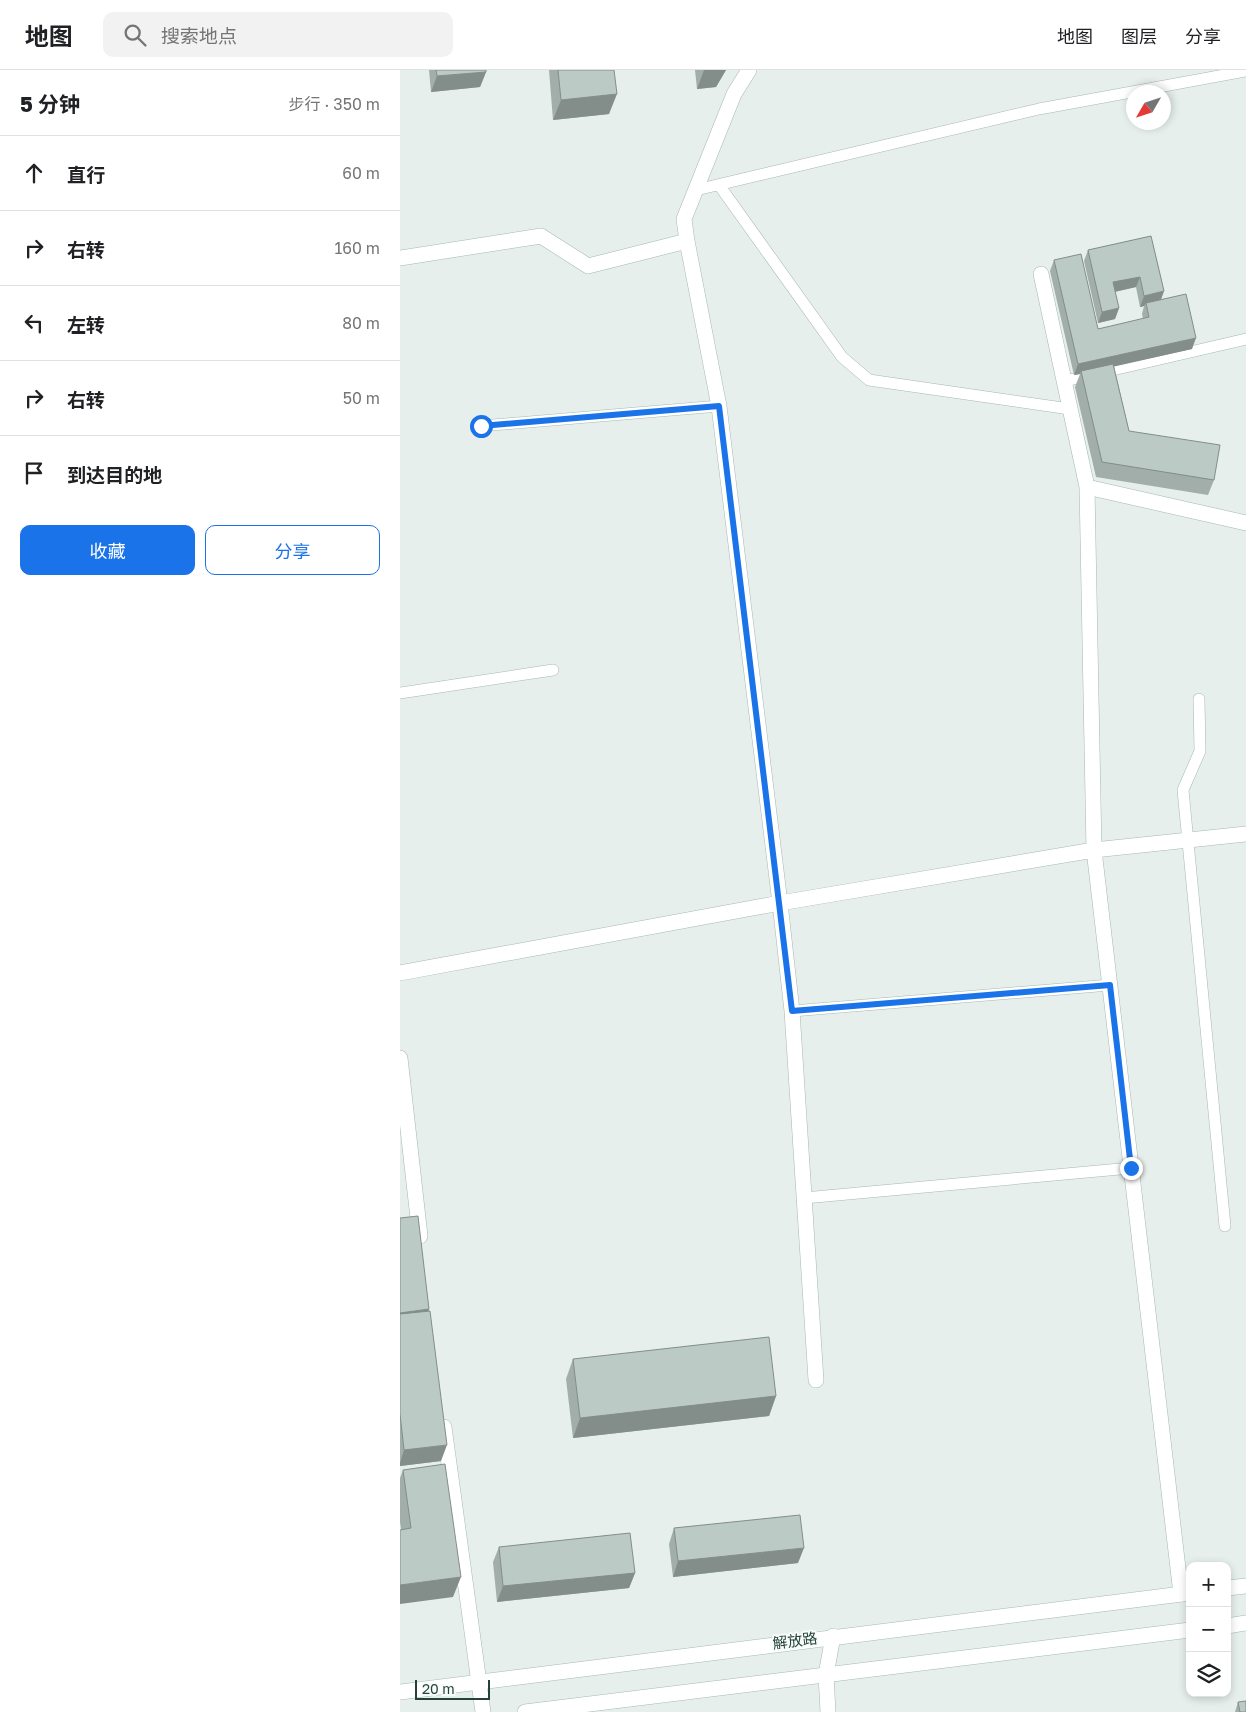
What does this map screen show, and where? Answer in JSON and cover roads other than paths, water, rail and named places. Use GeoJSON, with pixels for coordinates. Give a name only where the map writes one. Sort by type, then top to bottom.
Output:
{"type":"FeatureCollection","features":[{"type":"Feature","properties":{"kind":"street"},"geometry":{"type":"LineString","coordinates":[[749,70],[734,94],[684,219],[719,406],[780,903],[792,1011],[816,1380]]}},
{"type":"Feature","properties":{"kind":"street"},"geometry":{"type":"LineString","coordinates":[[400,258],[541,236],[588,266],[687,241]]}},
{"type":"Feature","properties":{"kind":"street"},"geometry":{"type":"LineString","coordinates":[[1041,274],[1087,488],[1094,850],[1131,1168],[1186,1593]]}},
{"type":"Feature","properties":{"kind":"street"},"geometry":{"type":"LineString","coordinates":[[1087,488],[1246,523]]}},
{"type":"Feature","properties":{"kind":"street"},"geometry":{"type":"LineString","coordinates":[[400,973],[780,903],[1094,850],[1246,834]]}},
{"type":"Feature","properties":{"kind":"street"},"geometry":{"type":"LineString","coordinates":[[400,1058],[422,1251]]}},
{"type":"Feature","properties":{"kind":"street"},"geometry":{"type":"LineString","coordinates":[[443,1417],[482,1712]]}},
{"type":"Feature","properties":{"kind":"street"},"geometry":{"type":"LineString","coordinates":[[1231,1588],[1246,1586]]}},
{"type":"Feature","properties":{"kind":"street","name":"解放路"},"geometry":{"type":"LineString","coordinates":[[400,1692],[1186,1593]]}},
{"type":"Feature","properties":{"kind":"street"},"geometry":{"type":"LineString","coordinates":[[1231,1625],[1246,1623]]}},
{"type":"Feature","properties":{"kind":"street"},"geometry":{"type":"LineString","coordinates":[[525,1712],[1186,1630]]}},
{"type":"Feature","properties":{"kind":"street"},"geometry":{"type":"LineString","coordinates":[[828,1712],[826,1675],[833,1636]]}},
{"type":"Feature","properties":{"kind":"lane"},"geometry":{"type":"LineString","coordinates":[[696,190],[1039,109],[1246,71]]}},
{"type":"Feature","properties":{"kind":"lane"},"geometry":{"type":"LineString","coordinates":[[719,185],[842,357],[869,380],[1070,409]]}},
{"type":"Feature","properties":{"kind":"lane"},"geometry":{"type":"LineString","coordinates":[[1065,381],[1246,339]]}},
{"type":"Feature","properties":{"kind":"lane"},"geometry":{"type":"LineString","coordinates":[[481,426],[719,406]]}},
{"type":"Feature","properties":{"kind":"lane"},"geometry":{"type":"LineString","coordinates":[[400,693],[552,670]]}},
{"type":"Feature","properties":{"kind":"lane"},"geometry":{"type":"LineString","coordinates":[[1199,699],[1200,751],[1183,790],[1225,1226]]}},
{"type":"Feature","properties":{"kind":"lane"},"geometry":{"type":"LineString","coordinates":[[792,1011],[1110,985]]}},
{"type":"Feature","properties":{"kind":"lane"},"geometry":{"type":"LineString","coordinates":[[804,1198],[1131,1168]]}}]}
